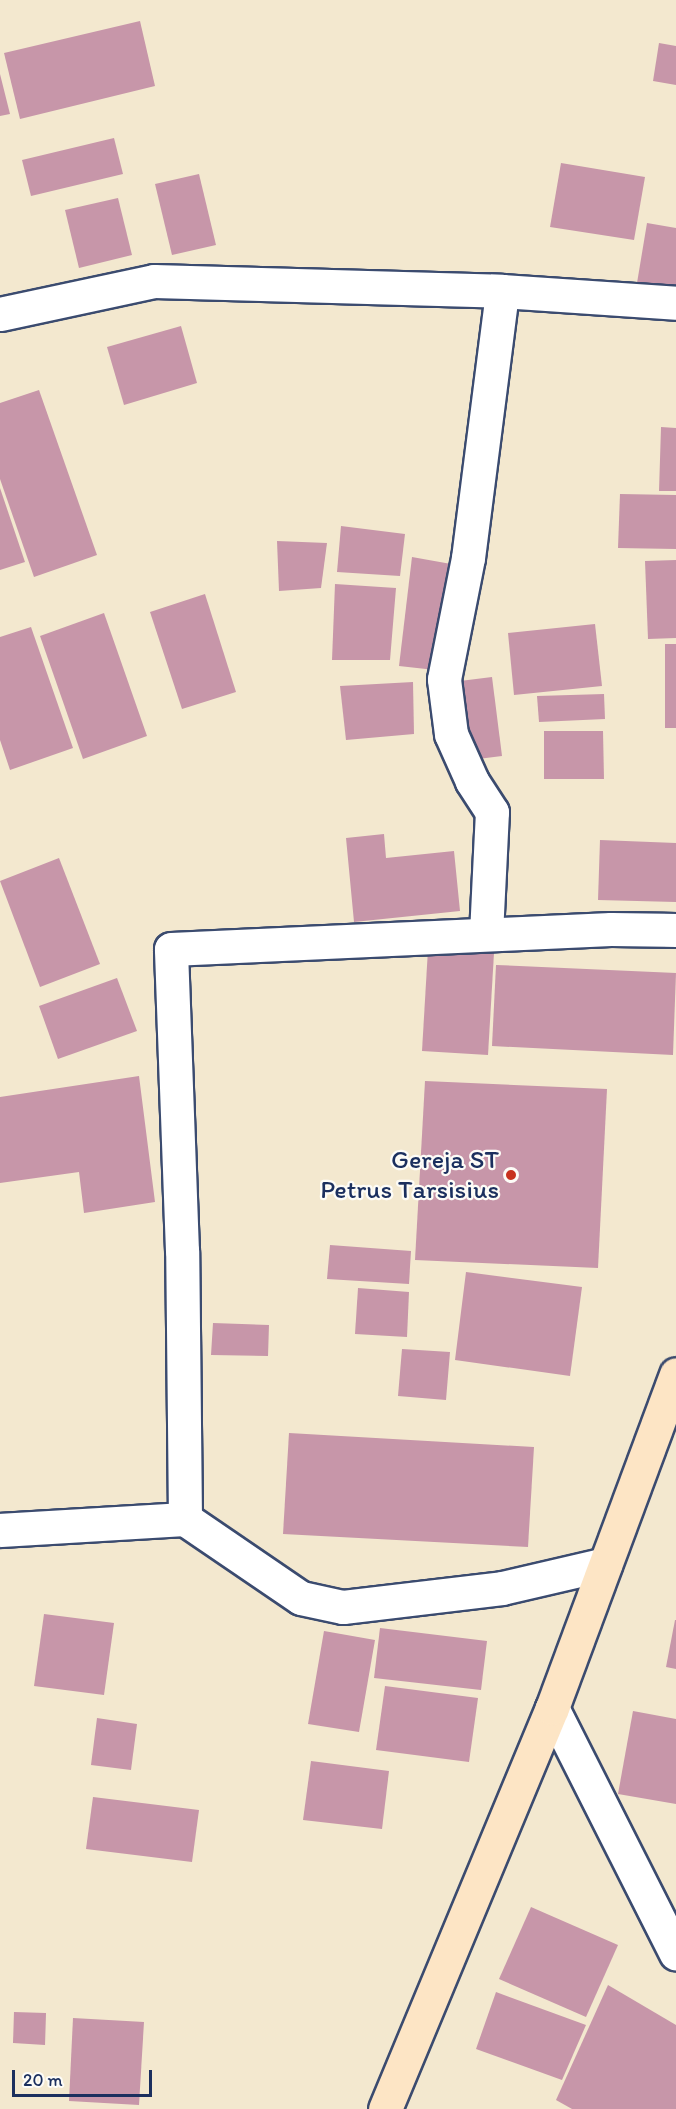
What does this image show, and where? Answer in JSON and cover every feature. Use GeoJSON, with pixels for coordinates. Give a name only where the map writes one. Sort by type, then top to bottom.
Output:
{"type":"FeatureCollection","features":[{"type":"Feature","properties":{"kind":"main road"},"geometry":{"type":"LineString","coordinates":[[385,2109],[552,1708],[676,1374]]}},
{"type":"Feature","properties":{"kind":"street"},"geometry":{"type":"LineString","coordinates":[[0,314],[154,281],[502,291],[676,303]]}},
{"type":"Feature","properties":{"kind":"street"},"geometry":{"type":"LineString","coordinates":[[486,934],[492,812],[472,781],[451,735],[444,679],[468,558],[502,291]]}},
{"type":"Feature","properties":{"kind":"street"},"geometry":{"type":"LineString","coordinates":[[184,1519],[182,1251],[171,949],[486,934],[676,930]]}},
{"type":"Feature","properties":{"kind":"street"},"geometry":{"type":"LineString","coordinates":[[0,1530],[184,1519],[301,1598],[321,1605],[343,1607],[502,1588],[606,1564]]}},
{"type":"Feature","properties":{"kind":"street"},"geometry":{"type":"LineString","coordinates":[[552,1708],[676,1953]]}},
{"type":"Feature","properties":{"kind":"building"},"geometry":{"type":"Polygon","coordinates":[[[140,21],[155,86],[20,119],[4,53],[140,21]]]}},
{"type":"Feature","properties":{"kind":"building"},"geometry":{"type":"Polygon","coordinates":[[[659,43],[676,46],[676,85],[653,81],[659,43]]]}},
{"type":"Feature","properties":{"kind":"building"},"geometry":{"type":"Polygon","coordinates":[[[0,74],[10,114],[0,116],[0,74]]]}},
{"type":"Feature","properties":{"kind":"building"},"geometry":{"type":"Polygon","coordinates":[[[114,138],[123,174],[31,196],[22,160],[114,138]]]}},
{"type":"Feature","properties":{"kind":"building"},"geometry":{"type":"Polygon","coordinates":[[[561,163],[645,177],[634,240],[550,227],[561,163]]]}},
{"type":"Feature","properties":{"kind":"building"},"geometry":{"type":"Polygon","coordinates":[[[199,174],[216,245],[172,255],[155,184],[199,174]]]}},
{"type":"Feature","properties":{"kind":"building"},"geometry":{"type":"Polygon","coordinates":[[[118,198],[132,255],[79,268],[65,210],[118,198]]]}},
{"type":"Feature","properties":{"kind":"building"},"geometry":{"type":"Polygon","coordinates":[[[647,223],[676,228],[676,296],[636,289],[647,223]]]}},
{"type":"Feature","properties":{"kind":"building"},"geometry":{"type":"Polygon","coordinates":[[[181,326],[197,383],[124,405],[107,347],[181,326]]]}},
{"type":"Feature","properties":{"kind":"building"},"geometry":{"type":"Polygon","coordinates":[[[39,390],[97,555],[34,577],[0,479],[0,403],[39,390]]]}},
{"type":"Feature","properties":{"kind":"building"},"geometry":{"type":"Polygon","coordinates":[[[661,427],[676,428],[676,491],[659,491],[661,427]]]}},
{"type":"Feature","properties":{"kind":"building"},"geometry":{"type":"Polygon","coordinates":[[[0,488],[25,562],[0,570],[0,488]]]}},
{"type":"Feature","properties":{"kind":"building"},"geometry":{"type":"Polygon","coordinates":[[[620,494],[676,495],[676,549],[618,548],[620,494]]]}},
{"type":"Feature","properties":{"kind":"building"},"geometry":{"type":"Polygon","coordinates":[[[341,526],[405,534],[400,576],[337,572],[341,526]]]}},
{"type":"Feature","properties":{"kind":"building"},"geometry":{"type":"Polygon","coordinates":[[[277,541],[327,543],[321,588],[279,591],[277,541]]]}},
{"type":"Feature","properties":{"kind":"building"},"geometry":{"type":"Polygon","coordinates":[[[412,557],[451,564],[435,670],[399,666],[412,557]]]}},
{"type":"Feature","properties":{"kind":"building"},"geometry":{"type":"Polygon","coordinates":[[[676,560],[676,638],[648,639],[645,561],[676,560]]]}},
{"type":"Feature","properties":{"kind":"building"},"geometry":{"type":"Polygon","coordinates":[[[335,584],[396,588],[390,660],[332,660],[335,584]]]}},
{"type":"Feature","properties":{"kind":"building"},"geometry":{"type":"Polygon","coordinates":[[[205,594],[236,692],[182,709],[150,612],[205,594]]]}},
{"type":"Feature","properties":{"kind":"building"},"geometry":{"type":"Polygon","coordinates":[[[104,613],[147,736],[83,759],[40,636],[104,613]]]}},
{"type":"Feature","properties":{"kind":"building"},"geometry":{"type":"Polygon","coordinates":[[[595,624],[602,686],[514,695],[508,633],[595,624]]]}},
{"type":"Feature","properties":{"kind":"building"},"geometry":{"type":"Polygon","coordinates":[[[31,627],[73,748],[10,770],[0,740],[0,637],[31,627]]]}},
{"type":"Feature","properties":{"kind":"building"},"geometry":{"type":"Polygon","coordinates":[[[665,644],[676,644],[676,728],[665,728],[665,644]]]}},
{"type":"Feature","properties":{"kind":"building"},"geometry":{"type":"Polygon","coordinates":[[[492,677],[502,756],[470,760],[460,681],[492,677]]]}},
{"type":"Feature","properties":{"kind":"building"},"geometry":{"type":"Polygon","coordinates":[[[413,682],[414,734],[346,740],[340,686],[413,682]]]}},
{"type":"Feature","properties":{"kind":"building"},"geometry":{"type":"Polygon","coordinates":[[[604,694],[605,719],[539,722],[537,696],[604,694]]]}},
{"type":"Feature","properties":{"kind":"building"},"geometry":{"type":"Polygon","coordinates":[[[544,731],[603,731],[604,779],[544,779],[544,731]]]}},
{"type":"Feature","properties":{"kind":"building"},"geometry":{"type":"Polygon","coordinates":[[[384,834],[386,858],[454,851],[460,911],[354,922],[346,838],[384,834]]]}},
{"type":"Feature","properties":{"kind":"building"},"geometry":{"type":"Polygon","coordinates":[[[600,840],[676,843],[676,902],[598,900],[600,840]]]}},
{"type":"Feature","properties":{"kind":"building"},"geometry":{"type":"Polygon","coordinates":[[[59,858],[100,964],[40,987],[0,881],[59,858]]]}},
{"type":"Feature","properties":{"kind":"building"},"geometry":{"type":"Polygon","coordinates":[[[428,949],[494,953],[488,1055],[422,1051],[428,949]]]}},
{"type":"Feature","properties":{"kind":"building"},"geometry":{"type":"Polygon","coordinates":[[[496,965],[676,973],[673,1055],[492,1046],[496,965]]]}},
{"type":"Feature","properties":{"kind":"building"},"geometry":{"type":"Polygon","coordinates":[[[117,978],[137,1031],[58,1059],[39,1006],[117,978]]]}},
{"type":"Feature","properties":{"kind":"building"},"geometry":{"type":"Polygon","coordinates":[[[139,1076],[155,1202],[84,1213],[79,1172],[0,1183],[0,1097],[139,1076]]]}},
{"type":"Feature","properties":{"kind":"building","name":"Gereja ST Petrus Tarsisius"},"geometry":{"type":"Polygon","coordinates":[[[425,1081],[607,1089],[598,1268],[415,1260],[425,1081]]]}},
{"type":"Feature","properties":{"kind":"building"},"geometry":{"type":"Polygon","coordinates":[[[330,1245],[411,1251],[409,1284],[327,1279],[330,1245]]]}},
{"type":"Feature","properties":{"kind":"building"},"geometry":{"type":"Polygon","coordinates":[[[466,1272],[582,1287],[570,1376],[455,1360],[466,1272]]]}},
{"type":"Feature","properties":{"kind":"building"},"geometry":{"type":"Polygon","coordinates":[[[358,1288],[409,1292],[407,1337],[355,1334],[358,1288]]]}},
{"type":"Feature","properties":{"kind":"building"},"geometry":{"type":"Polygon","coordinates":[[[213,1323],[269,1325],[268,1356],[211,1355],[213,1323]]]}},
{"type":"Feature","properties":{"kind":"building"},"geometry":{"type":"Polygon","coordinates":[[[402,1349],[450,1352],[446,1400],[398,1396],[402,1349]]]}},
{"type":"Feature","properties":{"kind":"building"},"geometry":{"type":"Polygon","coordinates":[[[289,1433],[534,1447],[528,1547],[283,1534],[289,1433]]]}},
{"type":"Feature","properties":{"kind":"building"},"geometry":{"type":"Polygon","coordinates":[[[44,1614],[114,1623],[104,1695],[34,1686],[44,1614]]]}},
{"type":"Feature","properties":{"kind":"building"},"geometry":{"type":"Polygon","coordinates":[[[676,1620],[676,1669],[666,1667],[676,1620]]]}},
{"type":"Feature","properties":{"kind":"building"},"geometry":{"type":"Polygon","coordinates":[[[380,1628],[487,1641],[481,1690],[374,1678],[380,1628]]]}},
{"type":"Feature","properties":{"kind":"building"},"geometry":{"type":"Polygon","coordinates":[[[324,1631],[375,1640],[359,1732],[308,1724],[324,1631]]]}},
{"type":"Feature","properties":{"kind":"building"},"geometry":{"type":"Polygon","coordinates":[[[385,1686],[478,1698],[469,1762],[376,1750],[385,1686]]]}},
{"type":"Feature","properties":{"kind":"building"},"geometry":{"type":"Polygon","coordinates":[[[633,1711],[676,1719],[676,1804],[618,1794],[633,1711]]]}},
{"type":"Feature","properties":{"kind":"building"},"geometry":{"type":"Polygon","coordinates":[[[97,1718],[137,1724],[131,1770],[91,1765],[97,1718]]]}},
{"type":"Feature","properties":{"kind":"building"},"geometry":{"type":"Polygon","coordinates":[[[311,1761],[389,1771],[382,1829],[303,1820],[311,1761]]]}},
{"type":"Feature","properties":{"kind":"building"},"geometry":{"type":"Polygon","coordinates":[[[93,1797],[199,1810],[192,1862],[86,1849],[93,1797]]]}},
{"type":"Feature","properties":{"kind":"building"},"geometry":{"type":"Polygon","coordinates":[[[531,1907],[618,1945],[586,2017],[499,1979],[531,1907]]]}},
{"type":"Feature","properties":{"kind":"building"},"geometry":{"type":"Polygon","coordinates":[[[608,1985],[676,2025],[676,2109],[572,2109],[556,2100],[608,1985]]]}},
{"type":"Feature","properties":{"kind":"building"},"geometry":{"type":"Polygon","coordinates":[[[496,1992],[586,2025],[562,2080],[476,2049],[496,1992]]]}},
{"type":"Feature","properties":{"kind":"building"},"geometry":{"type":"Polygon","coordinates":[[[14,2012],[46,2013],[45,2045],[13,2043],[14,2012]]]}},
{"type":"Feature","properties":{"kind":"building"},"geometry":{"type":"Polygon","coordinates":[[[73,2018],[144,2022],[139,2105],[69,2101],[73,2018]]]}},
{"type":"Feature","properties":{"kind":"place","name":"Gereja ST Petrus Tarsisius"},"geometry":{"type":"Point","coordinates":[511,1175]}}]}
